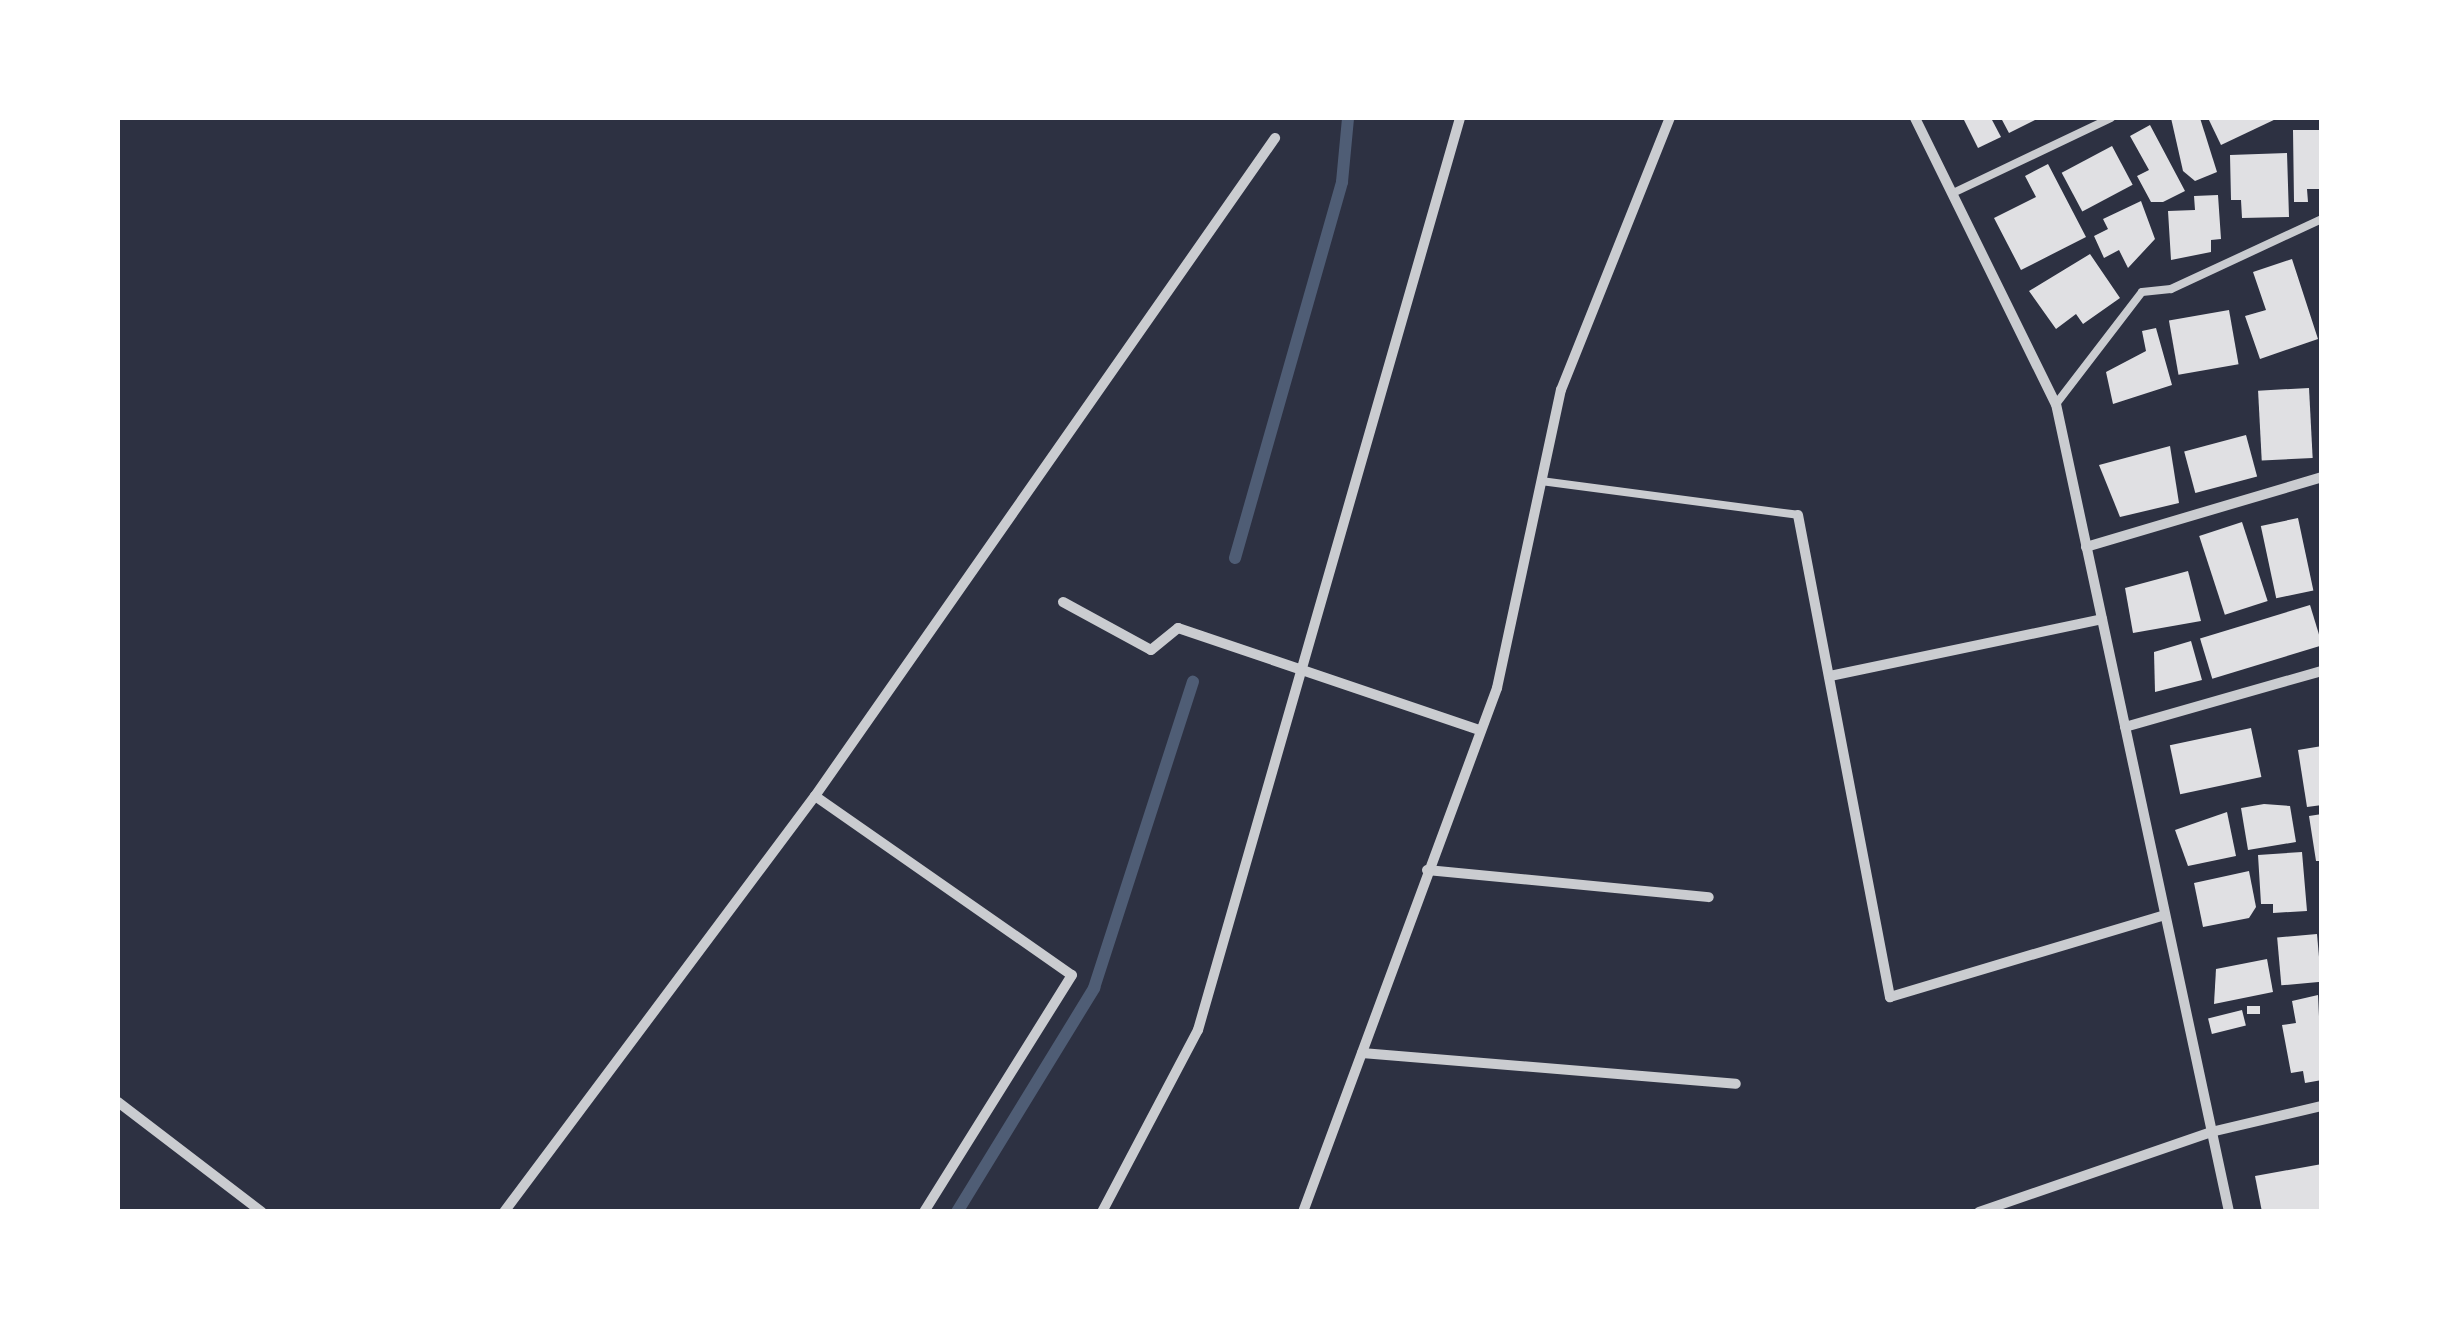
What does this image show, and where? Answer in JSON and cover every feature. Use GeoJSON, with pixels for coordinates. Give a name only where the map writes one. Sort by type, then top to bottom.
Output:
{"type":"FeatureCollection","features":[{"type":"Feature","properties":{"kind":"street"},"geometry":{"type":"LineString","coordinates":[[1102,1212],[1198,1030],[1460,118]]}},
{"type":"Feature","properties":{"kind":"street"},"geometry":{"type":"LineString","coordinates":[[1303,1212],[1497,688],[1561,390],[1670,118]]}},
{"type":"Feature","properties":{"kind":"street"},"geometry":{"type":"LineString","coordinates":[[1915,118],[2056,404],[2229,1212]]}},
{"type":"Feature","properties":{"kind":"street"},"geometry":{"type":"LineString","coordinates":[[504,1212],[814,796],[1276,138]]}},
{"type":"Feature","properties":{"kind":"street"},"geometry":{"type":"LineString","coordinates":[[2086,546],[2322,477]]}},
{"type":"Feature","properties":{"kind":"street"},"geometry":{"type":"LineString","coordinates":[[1798,516],[1890,998],[2165,915]]}},
{"type":"Feature","properties":{"kind":"street"},"geometry":{"type":"LineString","coordinates":[[1063,602],[1151,650],[1178,628],[1300,674],[1479,730]]}},
{"type":"Feature","properties":{"kind":"street"},"geometry":{"type":"LineString","coordinates":[[1830,676],[2102,619]]}},
{"type":"Feature","properties":{"kind":"street"},"geometry":{"type":"LineString","coordinates":[[2125,727],[2322,671]]}},
{"type":"Feature","properties":{"kind":"street"},"geometry":{"type":"LineString","coordinates":[[814,796],[1072,976],[924,1212]]}},
{"type":"Feature","properties":{"kind":"street"},"geometry":{"type":"LineString","coordinates":[[1427,870],[1710,897]]}},
{"type":"Feature","properties":{"kind":"street"},"geometry":{"type":"LineString","coordinates":[[1362,1052],[1736,1084]]}},
{"type":"Feature","properties":{"kind":"street"},"geometry":{"type":"LineString","coordinates":[[118,1102],[262,1212]]}},
{"type":"Feature","properties":{"kind":"street"},"geometry":{"type":"LineString","coordinates":[[1978,1212],[2212,1132],[2322,1106]]}},
{"type":"Feature","properties":{"kind":"lane"},"geometry":{"type":"LineString","coordinates":[[1952,193],[2111,118]]}},
{"type":"Feature","properties":{"kind":"lane"},"geometry":{"type":"LineString","coordinates":[[2056,404],[2142,292],[2170,289],[2322,219]]}},
{"type":"Feature","properties":{"kind":"lane"},"geometry":{"type":"LineString","coordinates":[[1541,481],[1798,516]]}},
{"type":"Feature","properties":{"kind":"building"},"geometry":{"type":"Polygon","coordinates":[[[1991,118],[2001,137],[1978,148],[1964,120],[1991,118]]]}},
{"type":"Feature","properties":{"kind":"building"},"geometry":{"type":"Polygon","coordinates":[[[2001,118],[2039,118],[2009,133],[2001,118]]]}},
{"type":"Feature","properties":{"kind":"building"},"geometry":{"type":"Polygon","coordinates":[[[2171,118],[2200,118],[2217,172],[2195,181],[2183,171],[2171,118]]]}},
{"type":"Feature","properties":{"kind":"building"},"geometry":{"type":"Polygon","coordinates":[[[2208,118],[2278,118],[2221,145],[2208,118]]]}},
{"type":"Feature","properties":{"kind":"building"},"geometry":{"type":"Polygon","coordinates":[[[2150,125],[2185,191],[2163,202],[2151,202],[2137,176],[2149,170],[2130,136],[2150,125]]]}},
{"type":"Feature","properties":{"kind":"building"},"geometry":{"type":"Polygon","coordinates":[[[2293,130],[2322,130],[2322,189],[2307,189],[2308,202],[2294,202],[2293,130]]]}},
{"type":"Feature","properties":{"kind":"building"},"geometry":{"type":"Polygon","coordinates":[[[2112,146],[2133,185],[2082,212],[2062,173],[2112,146]]]}},
{"type":"Feature","properties":{"kind":"building"},"geometry":{"type":"Polygon","coordinates":[[[2287,153],[2289,217],[2242,218],[2241,200],[2231,200],[2230,155],[2287,153]]]}},
{"type":"Feature","properties":{"kind":"building"},"geometry":{"type":"Polygon","coordinates":[[[2048,164],[2086,237],[2021,270],[1994,218],[2036,197],[2025,176],[2048,164]]]}},
{"type":"Feature","properties":{"kind":"building"},"geometry":{"type":"Polygon","coordinates":[[[2218,195],[2221,239],[2211,240],[2211,252],[2171,260],[2168,211],[2195,210],[2194,196],[2218,195]]]}},
{"type":"Feature","properties":{"kind":"building"},"geometry":{"type":"Polygon","coordinates":[[[2141,201],[2155,239],[2128,268],[2119,250],[2104,258],[2094,236],[2108,229],[2103,219],[2141,201]]]}},
{"type":"Feature","properties":{"kind":"building"},"geometry":{"type":"Polygon","coordinates":[[[2090,254],[2120,298],[2083,324],[2076,314],[2056,329],[2029,291],[2090,254]]]}},
{"type":"Feature","properties":{"kind":"building"},"geometry":{"type":"Polygon","coordinates":[[[2292,259],[2318,339],[2260,359],[2245,316],[2266,310],[2253,272],[2292,259]]]}},
{"type":"Feature","properties":{"kind":"building"},"geometry":{"type":"Polygon","coordinates":[[[2229,310],[2239,364],[2178,375],[2169,321],[2229,310]]]}},
{"type":"Feature","properties":{"kind":"building"},"geometry":{"type":"Polygon","coordinates":[[[2156,328],[2172,385],[2113,404],[2106,372],[2146,351],[2142,331],[2156,328]]]}},
{"type":"Feature","properties":{"kind":"building"},"geometry":{"type":"Polygon","coordinates":[[[2309,388],[2313,458],[2262,461],[2258,391],[2309,388]]]}},
{"type":"Feature","properties":{"kind":"building"},"geometry":{"type":"Polygon","coordinates":[[[2246,435],[2257,477],[2195,493],[2184,452],[2246,435]]]}},
{"type":"Feature","properties":{"kind":"building"},"geometry":{"type":"Polygon","coordinates":[[[2170,446],[2179,503],[2120,517],[2099,465],[2170,446]]]}},
{"type":"Feature","properties":{"kind":"building"},"geometry":{"type":"Polygon","coordinates":[[[2298,518],[2313,590],[2276,598],[2261,526],[2298,518]]]}},
{"type":"Feature","properties":{"kind":"building"},"geometry":{"type":"Polygon","coordinates":[[[2242,522],[2268,601],[2225,615],[2199,536],[2242,522]]]}},
{"type":"Feature","properties":{"kind":"building"},"geometry":{"type":"Polygon","coordinates":[[[2188,571],[2201,621],[2133,633],[2125,588],[2188,571]]]}},
{"type":"Feature","properties":{"kind":"building"},"geometry":{"type":"Polygon","coordinates":[[[2310,605],[2322,645],[2212,679],[2200,639],[2310,605]]]}},
{"type":"Feature","properties":{"kind":"building"},"geometry":{"type":"Polygon","coordinates":[[[2191,641],[2202,680],[2155,692],[2154,652],[2191,641]]]}},
{"type":"Feature","properties":{"kind":"building"},"geometry":{"type":"Polygon","coordinates":[[[2251,728],[2261,777],[2180,794],[2170,745],[2251,728]]]}},
{"type":"Feature","properties":{"kind":"building"},"geometry":{"type":"Polygon","coordinates":[[[2322,746],[2322,805],[2307,807],[2298,750],[2322,746]]]}},
{"type":"Feature","properties":{"kind":"building"},"geometry":{"type":"Polygon","coordinates":[[[2264,804],[2290,806],[2296,842],[2248,850],[2241,808],[2264,804]]]}},
{"type":"Feature","properties":{"kind":"building"},"geometry":{"type":"Polygon","coordinates":[[[2227,812],[2236,856],[2188,866],[2175,830],[2227,812]]]}},
{"type":"Feature","properties":{"kind":"building"},"geometry":{"type":"Polygon","coordinates":[[[2322,814],[2322,861],[2316,861],[2309,816],[2322,814]]]}},
{"type":"Feature","properties":{"kind":"building"},"geometry":{"type":"Polygon","coordinates":[[[2302,852],[2307,911],[2273,913],[2273,904],[2261,904],[2258,855],[2302,852]]]}},
{"type":"Feature","properties":{"kind":"building"},"geometry":{"type":"Polygon","coordinates":[[[2249,871],[2256,907],[2249,918],[2203,927],[2194,883],[2249,871]]]}},
{"type":"Feature","properties":{"kind":"building"},"geometry":{"type":"Polygon","coordinates":[[[2317,934],[2321,982],[2281,985],[2277,937],[2317,934]]]}},
{"type":"Feature","properties":{"kind":"building"},"geometry":{"type":"Polygon","coordinates":[[[2267,959],[2273,992],[2214,1004],[2216,969],[2267,959]]]}},
{"type":"Feature","properties":{"kind":"building"},"geometry":{"type":"Polygon","coordinates":[[[2318,995],[2322,1080],[2305,1083],[2303,1071],[2291,1073],[2282,1025],[2296,1023],[2292,1001],[2318,995]]]}},
{"type":"Feature","properties":{"kind":"building"},"geometry":{"type":"Polygon","coordinates":[[[2247,1006],[2260,1006],[2260,1014],[2247,1014],[2247,1006]]]}},
{"type":"Feature","properties":{"kind":"building"},"geometry":{"type":"Polygon","coordinates":[[[2242,1010],[2246,1026],[2212,1034],[2208,1018],[2242,1010]]]}},
{"type":"Feature","properties":{"kind":"building"},"geometry":{"type":"Polygon","coordinates":[[[2322,1164],[2322,1212],[2262,1212],[2255,1176],[2322,1164]]]}},
{"type":"Feature","properties":{"kind":"waterway"},"geometry":{"type":"LineString","coordinates":[[1235,558],[1342,182],[1348,118]]}},
{"type":"Feature","properties":{"kind":"waterway"},"geometry":{"type":"LineString","coordinates":[[957,1212],[1094,988],[1193,682]]}}]}
